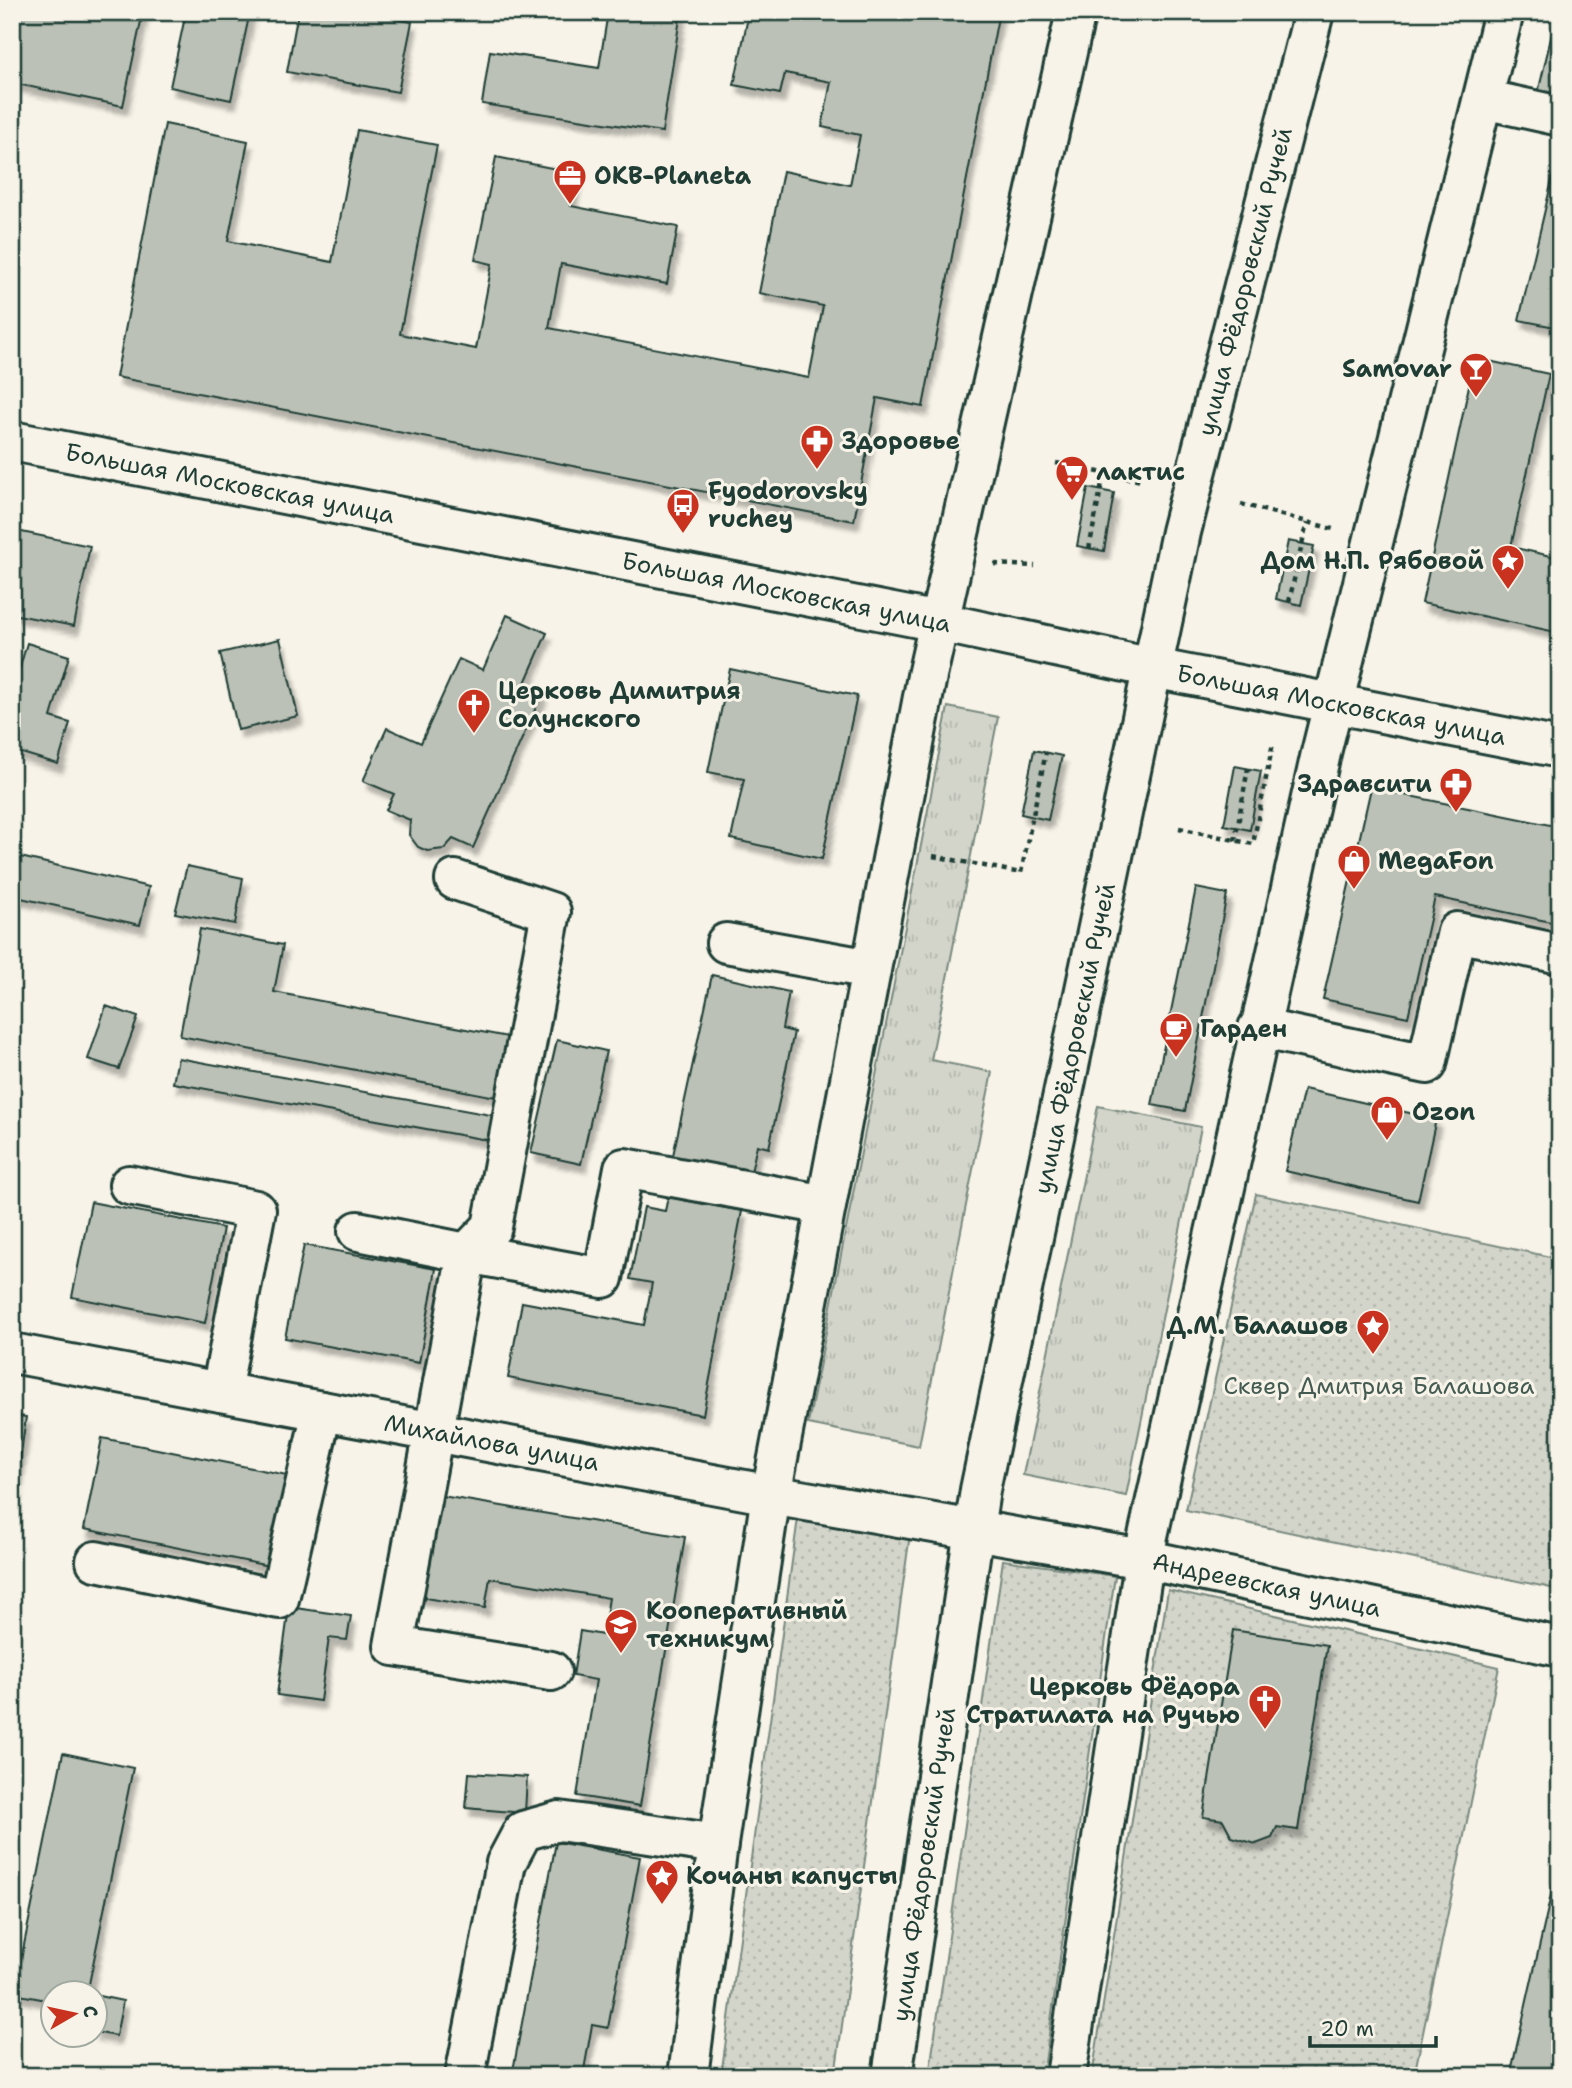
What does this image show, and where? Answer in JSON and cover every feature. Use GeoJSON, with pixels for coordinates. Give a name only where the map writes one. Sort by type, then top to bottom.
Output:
{"type":"FeatureCollection","features":[{"type":"Feature","properties":{"kind":"street"},"geometry":{"type":"LineString","coordinates":[[688,2076],[718,1844],[771,1494],[939,622],[1076,12]]}},
{"type":"Feature","properties":{"kind":"street","name":"улица Фёдоровский Ручей"},"geometry":{"type":"LineString","coordinates":[[892,2076],[972,1530],[1181,532],[1314,12]]}},
{"type":"Feature","properties":{"kind":"street"},"geometry":{"type":"LineString","coordinates":[[1066,2076],[1143,1559],[1258,1028],[1333,702],[1504,12]]}},
{"type":"Feature","properties":{"kind":"street"},"geometry":{"type":"LineString","coordinates":[[1483,99],[1560,116]]}},
{"type":"Feature","properties":{"kind":"street","name":"Большая Московская улица"},"geometry":{"type":"LineString","coordinates":[[12,441],[939,622],[1153,668],[1560,748]]}},
{"type":"Feature","properties":{"kind":"street"},"geometry":{"type":"LineString","coordinates":[[455,880],[551,912],[492,1227],[467,1253],[394,1646],[551,1671]]}},
{"type":"Feature","properties":{"kind":"street"},"geometry":{"type":"LineString","coordinates":[[1258,1028],[1427,1064],[1457,932],[1560,954]]}},
{"type":"Feature","properties":{"kind":"street"},"geometry":{"type":"LineString","coordinates":[[726,943],[872,969]]}},
{"type":"Feature","properties":{"kind":"street"},"geometry":{"type":"LineString","coordinates":[[358,1231],[603,1278],[624,1168],[826,1205]]}},
{"type":"Feature","properties":{"kind":"street"},"geometry":{"type":"LineString","coordinates":[[129,1185],[256,1210],[221,1392]]}},
{"type":"Feature","properties":{"kind":"street","name":"Михайлова улица"},"geometry":{"type":"LineString","coordinates":[[12,1353],[972,1530]]}},
{"type":"Feature","properties":{"kind":"street"},"geometry":{"type":"LineString","coordinates":[[96,1561],[279,1599],[322,1411]]}},
{"type":"Feature","properties":{"kind":"street","name":"Андреевская улица"},"geometry":{"type":"LineString","coordinates":[[972,1530],[1143,1559],[1560,1647]]}},
{"type":"Feature","properties":{"kind":"street"},"geometry":{"type":"LineString","coordinates":[[465,2076],[506,1863],[523,1831],[559,1821],[718,1844]]}},
{"type":"Feature","properties":{"kind":"path"},"geometry":{"type":"LineString","coordinates":[[1056,463],[1141,481]]}},
{"type":"Feature","properties":{"kind":"path"},"geometry":{"type":"LineString","coordinates":[[1089,549],[1104,473]]}},
{"type":"Feature","properties":{"kind":"path"},"geometry":{"type":"LineString","coordinates":[[1241,504],[1333,529]]}},
{"type":"Feature","properties":{"kind":"path"},"geometry":{"type":"LineString","coordinates":[[1289,602],[1307,522]]}},
{"type":"Feature","properties":{"kind":"path"},"geometry":{"type":"LineString","coordinates":[[1179,828],[1253,844],[1273,743]]}},
{"type":"Feature","properties":{"kind":"path"},"geometry":{"type":"LineString","coordinates":[[894,849],[1021,873],[1046,752]]}},
{"type":"Feature","properties":{"kind":"path"},"geometry":{"type":"LineString","coordinates":[[1235,841],[1248,768]]}},
{"type":"Feature","properties":{"kind":"green space"},"geometry":{"type":"Polygon","coordinates":[[[948,707],[998,717],[931,1060],[992,1072],[919,1446],[808,1424],[948,707]]]}},
{"type":"Feature","properties":{"kind":"green space"},"geometry":{"type":"Polygon","coordinates":[[[1098,1106],[1201,1127],[1126,1496],[1023,1475],[1098,1106]]]}},
{"type":"Feature","properties":{"kind":"green space","name":"Сквер Дмитрия Балашова"},"geometry":{"type":"Polygon","coordinates":[[[1256,1194],[1560,1259],[1560,1590],[1186,1510],[1256,1194]]]}},
{"type":"Feature","properties":{"kind":"green space"},"geometry":{"type":"Polygon","coordinates":[[[798,1518],[910,1534],[835,2076],[721,2076],[798,1518]]]}},
{"type":"Feature","properties":{"kind":"green space"},"geometry":{"type":"Polygon","coordinates":[[[1003,1560],[1115,1576],[1043,2076],[929,2076],[1003,1560]]]}},
{"type":"Feature","properties":{"kind":"green space"},"geometry":{"type":"Polygon","coordinates":[[[1168,1590],[1499,1667],[1414,2076],[1092,2076],[1168,1590]]]}},
{"type":"Feature","properties":{"kind":"building"},"geometry":{"type":"Polygon","coordinates":[[[22,12],[143,12],[123,106],[12,83],[12,59],[22,12]]]}},
{"type":"Feature","properties":{"kind":"building"},"geometry":{"type":"Polygon","coordinates":[[[186,12],[250,12],[231,100],[170,87],[186,12]]]}},
{"type":"Feature","properties":{"kind":"building"},"geometry":{"type":"Polygon","coordinates":[[[298,12],[362,12],[412,22],[398,92],[287,72],[298,12]]]}},
{"type":"Feature","properties":{"kind":"building"},"geometry":{"type":"Polygon","coordinates":[[[608,12],[681,12],[662,132],[482,104],[490,51],[599,68],[608,12]]]}},
{"type":"Feature","properties":{"kind":"building"},"geometry":{"type":"Polygon","coordinates":[[[749,12],[999,12],[923,407],[877,398],[854,521],[116,377],[165,124],[248,141],[228,241],[332,262],[357,130],[437,145],[400,334],[476,349],[492,264],[475,260],[496,157],[577,173],[571,206],[678,227],[667,284],[561,264],[549,328],[809,378],[823,306],[759,293],[783,171],[850,185],[860,135],[822,127],[831,82],[785,73],[780,94],[734,85],[749,12]]]}},
{"type":"Feature","properties":{"kind":"building"},"geometry":{"type":"Polygon","coordinates":[[[1557,12],[1560,12],[1560,97],[1538,93],[1557,12]]]}},
{"type":"Feature","properties":{"kind":"building"},"geometry":{"type":"Polygon","coordinates":[[[1560,146],[1560,328],[1519,320],[1560,146]]]}},
{"type":"Feature","properties":{"kind":"building"},"geometry":{"type":"Polygon","coordinates":[[[1475,358],[1549,374],[1511,547],[1560,558],[1560,633],[1422,603],[1475,358]]]}},
{"type":"Feature","properties":{"kind":"building"},"geometry":{"type":"Polygon","coordinates":[[[1088,488],[1114,493],[1104,551],[1077,546],[1088,488]]]}},
{"type":"Feature","properties":{"kind":"building"},"geometry":{"type":"Polygon","coordinates":[[[12,530],[90,546],[74,626],[12,614],[12,530]]]}},
{"type":"Feature","properties":{"kind":"building"},"geometry":{"type":"Polygon","coordinates":[[[1288,541],[1314,546],[1301,605],[1276,599],[1288,541]]]}},
{"type":"Feature","properties":{"kind":"building","name":"Церковь Димитрия Солунского"},"geometry":{"type":"Polygon","coordinates":[[[507,615],[547,633],[524,685],[542,694],[473,848],[453,839],[444,849],[427,851],[418,847],[409,835],[410,820],[386,810],[394,794],[363,781],[387,728],[421,743],[459,659],[483,670],[507,615]]]}},
{"type":"Feature","properties":{"kind":"building"},"geometry":{"type":"Polygon","coordinates":[[[280,639],[298,716],[238,730],[220,653],[280,639]]]}},
{"type":"Feature","properties":{"kind":"building"},"geometry":{"type":"Polygon","coordinates":[[[27,643],[69,656],[51,717],[70,723],[58,764],[12,750],[12,694],[27,643]]]}},
{"type":"Feature","properties":{"kind":"building"},"geometry":{"type":"Polygon","coordinates":[[[730,669],[857,696],[822,859],[731,839],[744,779],[708,772],[730,669]]]}},
{"type":"Feature","properties":{"kind":"building"},"geometry":{"type":"Polygon","coordinates":[[[1034,750],[1062,756],[1048,820],[1021,814],[1034,750]]]}},
{"type":"Feature","properties":{"kind":"building"},"geometry":{"type":"Polygon","coordinates":[[[1235,766],[1261,771],[1250,830],[1224,825],[1235,766]]]}},
{"type":"Feature","properties":{"kind":"building"},"geometry":{"type":"Polygon","coordinates":[[[1371,788],[1560,827],[1560,924],[1435,897],[1408,1017],[1323,999],[1371,788]]]}},
{"type":"Feature","properties":{"kind":"building"},"geometry":{"type":"Polygon","coordinates":[[[12,855],[149,887],[140,925],[12,896],[12,855]]]}},
{"type":"Feature","properties":{"kind":"building"},"geometry":{"type":"Polygon","coordinates":[[[187,866],[243,878],[235,924],[175,913],[187,866]]]}},
{"type":"Feature","properties":{"kind":"building"},"geometry":{"type":"Polygon","coordinates":[[[1196,888],[1227,894],[1185,1111],[1152,1105],[1196,888]]]}},
{"type":"Feature","properties":{"kind":"building"},"geometry":{"type":"Polygon","coordinates":[[[200,929],[283,945],[274,992],[513,1038],[501,1098],[180,1036],[200,929]]]}},
{"type":"Feature","properties":{"kind":"building"},"geometry":{"type":"Polygon","coordinates":[[[712,975],[789,992],[782,1029],[794,1032],[769,1148],[757,1145],[750,1177],[672,1160],[712,975]]]}},
{"type":"Feature","properties":{"kind":"building"},"geometry":{"type":"Polygon","coordinates":[[[106,1006],[138,1017],[119,1069],[88,1059],[106,1006]]]}},
{"type":"Feature","properties":{"kind":"building"},"geometry":{"type":"Polygon","coordinates":[[[557,1040],[606,1051],[581,1164],[531,1153],[557,1040]]]}},
{"type":"Feature","properties":{"kind":"building"},"geometry":{"type":"Polygon","coordinates":[[[178,1058],[502,1117],[498,1142],[173,1083],[178,1058]]]}},
{"type":"Feature","properties":{"kind":"building"},"geometry":{"type":"Polygon","coordinates":[[[1304,1089],[1436,1119],[1418,1201],[1285,1171],[1304,1089]]]}},
{"type":"Feature","properties":{"kind":"building"},"geometry":{"type":"Polygon","coordinates":[[[668,1197],[742,1211],[703,1415],[508,1378],[522,1302],[644,1325],[652,1283],[630,1279],[644,1207],[665,1211],[668,1197]]]}},
{"type":"Feature","properties":{"kind":"building"},"geometry":{"type":"Polygon","coordinates":[[[91,1202],[223,1228],[205,1323],[72,1297],[91,1202]]]}},
{"type":"Feature","properties":{"kind":"building"},"geometry":{"type":"Polygon","coordinates":[[[304,1245],[436,1269],[419,1363],[285,1338],[304,1245]]]}},
{"type":"Feature","properties":{"kind":"building"},"geometry":{"type":"Polygon","coordinates":[[[12,1415],[26,1417],[14,1504],[12,1503],[12,1415]]]}},
{"type":"Feature","properties":{"kind":"building"},"geometry":{"type":"Polygon","coordinates":[[[102,1438],[287,1475],[269,1566],[84,1529],[102,1438]]]}},
{"type":"Feature","properties":{"kind":"building","name":"Кооперативный техникум"},"geometry":{"type":"Polygon","coordinates":[[[430,1494],[685,1537],[640,1806],[577,1796],[596,1680],[573,1676],[580,1631],[603,1635],[609,1598],[490,1578],[485,1608],[413,1596],[430,1494]]]}},
{"type":"Feature","properties":{"kind":"building"},"geometry":{"type":"Polygon","coordinates":[[[289,1607],[351,1616],[347,1640],[329,1638],[320,1701],[277,1695],[289,1607]]]}},
{"type":"Feature","properties":{"kind":"building","name":"Церковь Фёдора Стратилата на Ручью"},"geometry":{"type":"Polygon","coordinates":[[[1233,1630],[1327,1645],[1298,1830],[1277,1827],[1272,1838],[1256,1844],[1232,1837],[1223,1820],[1203,1817],[1233,1630]]]}},
{"type":"Feature","properties":{"kind":"building"},"geometry":{"type":"Polygon","coordinates":[[[63,1753],[133,1768],[90,1980],[38,1980],[38,1998],[14,1994],[63,1753]]]}},
{"type":"Feature","properties":{"kind":"building"},"geometry":{"type":"Polygon","coordinates":[[[469,1773],[527,1777],[525,1813],[466,1808],[469,1773]]]}},
{"type":"Feature","properties":{"kind":"building"},"geometry":{"type":"Polygon","coordinates":[[[556,1842],[640,1857],[608,2028],[592,2025],[583,2076],[512,2076],[556,1842]]]}},
{"type":"Feature","properties":{"kind":"building"},"geometry":{"type":"Polygon","coordinates":[[[1560,1855],[1560,2076],[1510,2076],[1560,1855]]]}},
{"type":"Feature","properties":{"kind":"building"},"geometry":{"type":"Polygon","coordinates":[[[108,1998],[123,2001],[116,2036],[108,2035],[108,1998]]]}},
{"type":"Feature","properties":{"kind":"place","name":"OKB-Planeta"},"geometry":{"type":"Point","coordinates":[570,206]}},
{"type":"Feature","properties":{"kind":"place","name":"Samovar"},"geometry":{"type":"Point","coordinates":[1476,399]}},
{"type":"Feature","properties":{"kind":"place","name":"Здоровье"},"geometry":{"type":"Point","coordinates":[817,471]}},
{"type":"Feature","properties":{"kind":"place","name":"лактис"},"geometry":{"type":"Point","coordinates":[1072,502]}},
{"type":"Feature","properties":{"kind":"place","name":"Fyodorovsky ruchey"},"geometry":{"type":"Point","coordinates":[683,535]}},
{"type":"Feature","properties":{"kind":"place","name":"Дом Н.П. Рябовой"},"geometry":{"type":"Point","coordinates":[1508,591]}},
{"type":"Feature","properties":{"kind":"place","name":"Церковь Димитрия Солунского"},"geometry":{"type":"Point","coordinates":[474,735]}},
{"type":"Feature","properties":{"kind":"place","name":"Здравсити"},"geometry":{"type":"Point","coordinates":[1456,814]}},
{"type":"Feature","properties":{"kind":"place","name":"MegaFon"},"geometry":{"type":"Point","coordinates":[1354,891]}},
{"type":"Feature","properties":{"kind":"place","name":"Гарден"},"geometry":{"type":"Point","coordinates":[1176,1059]}},
{"type":"Feature","properties":{"kind":"place","name":"Ozon"},"geometry":{"type":"Point","coordinates":[1387,1142]}},
{"type":"Feature","properties":{"kind":"place","name":"Д.М. Балашов"},"geometry":{"type":"Point","coordinates":[1373,1356]}},
{"type":"Feature","properties":{"kind":"place","name":"Кооперативный техникум"},"geometry":{"type":"Point","coordinates":[621,1655]}},
{"type":"Feature","properties":{"kind":"place","name":"Церковь Фёдора Стратилата на Ручью"},"geometry":{"type":"Point","coordinates":[1265,1731]}},
{"type":"Feature","properties":{"kind":"place","name":"Кочаны капусты"},"geometry":{"type":"Point","coordinates":[662,1906]}}]}
